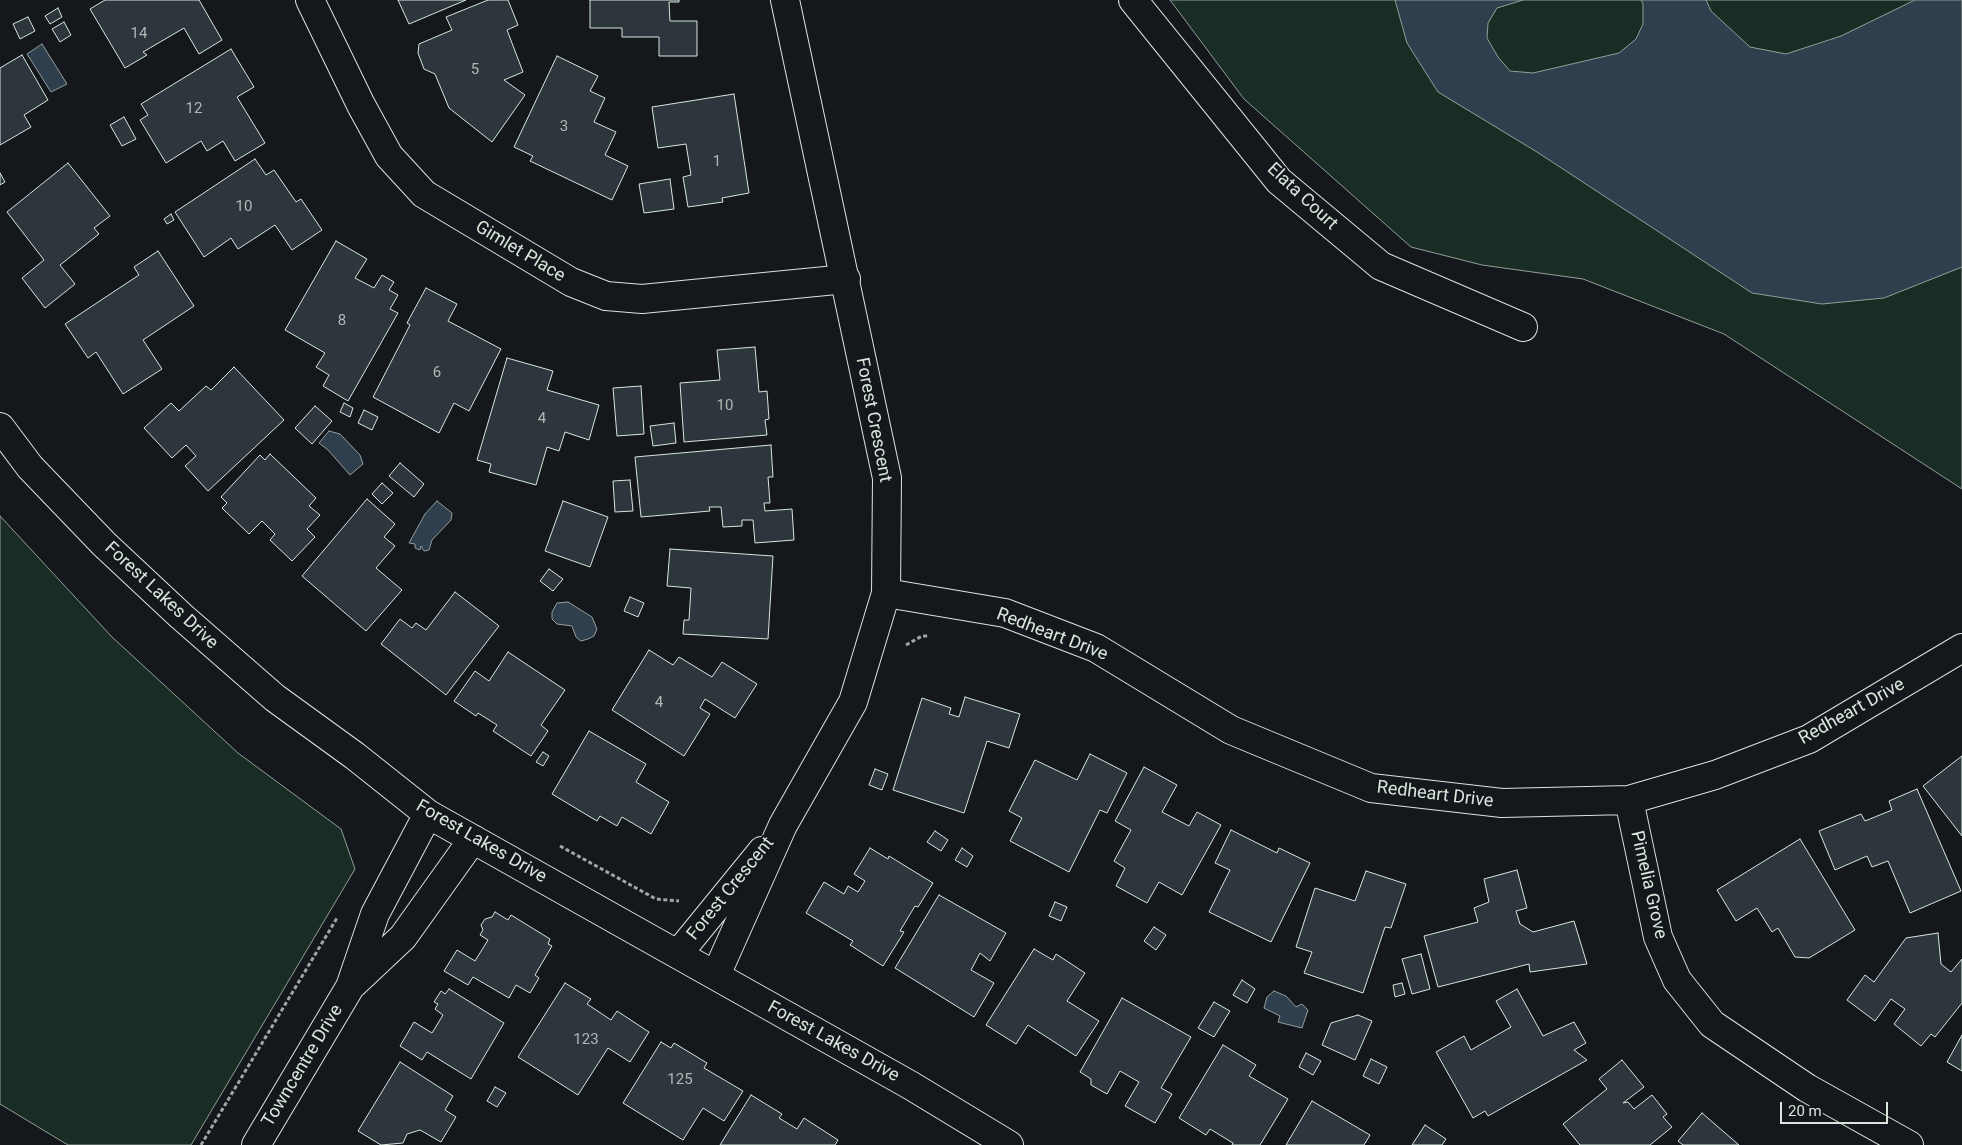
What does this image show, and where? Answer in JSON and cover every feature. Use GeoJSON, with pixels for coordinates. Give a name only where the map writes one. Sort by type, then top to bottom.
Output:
{"type":"FeatureCollection","features":[{"type":"Feature","properties":{"kind":"street","name":"Gimlet Place"},"geometry":{"type":"LineString","coordinates":[[310,0],[361,105],[389,156],[424,194],[571,282],[606,296],[642,299],[846,280]]}},
{"type":"Feature","properties":{"kind":"street","name":"Forest Crescent"},"geometry":{"type":"LineString","coordinates":[[716,975],[783,825],[853,702],[886,593],[887,478],[785,0]]}},
{"type":"Feature","properties":{"kind":"street","name":"Elata Court"},"geometry":{"type":"LineString","coordinates":[[1133,0],[1279,181],[1381,266],[1523,327]]}},
{"type":"Feature","properties":{"kind":"street","name":"Forest Lakes Drive"},"geometry":{"type":"LineString","coordinates":[[0,426],[30,467],[104,544],[181,616],[275,698],[355,756],[428,814],[910,1085],[1009,1145]]}},
{"type":"Feature","properties":{"kind":"street","name":"Redheart Drive"},"geometry":{"type":"LineString","coordinates":[[886,593],[1004,613],[1096,648],[1231,730],[1372,788],[1502,803],[1629,800],[1715,775],[1809,739],[1962,648]]}},
{"type":"Feature","properties":{"kind":"street","name":"Pimelia Grove"},"geometry":{"type":"LineString","coordinates":[[1629,800],[1658,937],[1677,980],[1712,1024],[1807,1088],[1910,1145]]}},
{"type":"Feature","properties":{"kind":"street","name":"Towncentre Drive"},"geometry":{"type":"LineString","coordinates":[[256,1145],[350,987],[375,914],[428,814]]}},
{"type":"Feature","properties":{"kind":"street","name":"Forest Crescent"},"geometry":{"type":"LineString","coordinates":[[678,954],[696,929],[783,825]]}},
{"type":"Feature","properties":{"kind":"street","name":"Towncentre Drive"},"geometry":{"type":"LineString","coordinates":[[350,987],[403,937],[473,839]]}},
{"type":"Feature","properties":{"kind":"path"},"geometry":{"type":"LineString","coordinates":[[560,846],[656,899],[680,901]]}},
{"type":"Feature","properties":{"kind":"path"},"geometry":{"type":"LineString","coordinates":[[200,1145],[338,915]]}},
{"type":"Feature","properties":{"kind":"green space"},"geometry":{"type":"Polygon","coordinates":[[[1170,0],[1962,0],[1962,489],[1724,334],[1583,279],[1482,265],[1411,247],[1244,99],[1170,0]]]}},
{"type":"Feature","properties":{"kind":"green space"},"geometry":{"type":"Polygon","coordinates":[[[0,516],[112,637],[238,753],[341,829],[355,869],[191,1145],[68,1145],[0,1104],[0,516]]]}},
{"type":"Feature","properties":{"kind":"water"},"geometry":{"type":"Polygon","coordinates":[[[1395,0],[1523,0],[1497,8],[1488,23],[1487,38],[1498,57],[1510,71],[1533,73],[1619,53],[1636,39],[1643,24],[1643,4],[1641,0],[1706,0],[1711,11],[1750,47],[1786,54],[1841,36],[1915,0],[1962,0],[1962,267],[1884,298],[1822,304],[1752,293],[1537,152],[1438,92],[1407,43],[1395,0]]]}},
{"type":"Feature","properties":{"kind":"water"},"geometry":{"type":"Polygon","coordinates":[[[42,44],[67,84],[51,92],[27,54],[42,44]]]}},
{"type":"Feature","properties":{"kind":"water"},"geometry":{"type":"Polygon","coordinates":[[[329,431],[340,434],[360,455],[363,464],[350,475],[328,450],[319,443],[329,431]]]}},
{"type":"Feature","properties":{"kind":"water"},"geometry":{"type":"Polygon","coordinates":[[[437,501],[452,513],[451,520],[432,540],[429,550],[424,551],[421,546],[420,550],[415,548],[415,544],[409,543],[425,514],[437,501]]]}},
{"type":"Feature","properties":{"kind":"water"},"geometry":{"type":"Polygon","coordinates":[[[568,602],[592,617],[597,629],[594,636],[581,641],[576,637],[572,626],[557,624],[552,619],[552,612],[557,603],[568,602]]]}},
{"type":"Feature","properties":{"kind":"water"},"geometry":{"type":"Polygon","coordinates":[[[1274,991],[1286,996],[1296,1007],[1302,1004],[1308,1010],[1302,1028],[1278,1022],[1280,1016],[1264,1008],[1267,997],[1274,991]]]}},
{"type":"Feature","properties":{"kind":"building"},"geometry":{"type":"Polygon","coordinates":[[[105,0],[199,0],[222,40],[199,54],[184,28],[143,52],[147,55],[125,68],[90,9],[105,0]]]}},
{"type":"Feature","properties":{"kind":"building"},"geometry":{"type":"Polygon","coordinates":[[[398,0],[466,0],[409,24],[398,0]]]}},
{"type":"Feature","properties":{"kind":"building"},"geometry":{"type":"Polygon","coordinates":[[[488,0],[508,0],[518,25],[507,30],[523,72],[504,80],[525,95],[492,142],[449,108],[435,74],[424,69],[418,53],[419,44],[452,30],[446,17],[488,0]]]}},
{"type":"Feature","properties":{"kind":"building"},"geometry":{"type":"Polygon","coordinates":[[[590,0],[679,0],[679,2],[669,2],[670,21],[697,21],[697,56],[659,56],[659,37],[622,37],[622,28],[590,28],[590,0]]]}},
{"type":"Feature","properties":{"kind":"building"},"geometry":{"type":"Polygon","coordinates":[[[58,8],[62,17],[50,24],[45,16],[58,8]]]}},
{"type":"Feature","properties":{"kind":"building"},"geometry":{"type":"Polygon","coordinates":[[[28,17],[35,31],[20,39],[13,24],[28,17]]]}},
{"type":"Feature","properties":{"kind":"building"},"geometry":{"type":"Polygon","coordinates":[[[64,22],[71,35],[60,42],[52,29],[64,22]]]}},
{"type":"Feature","properties":{"kind":"building"},"geometry":{"type":"Polygon","coordinates":[[[231,49],[254,87],[237,97],[265,143],[235,161],[223,141],[207,151],[201,141],[166,163],[140,120],[148,115],[141,104],[231,49]]]}},
{"type":"Feature","properties":{"kind":"building"},"geometry":{"type":"Polygon","coordinates":[[[22,55],[48,100],[24,115],[31,127],[0,145],[0,68],[22,55]]]}},
{"type":"Feature","properties":{"kind":"building"},"geometry":{"type":"Polygon","coordinates":[[[557,56],[598,76],[590,91],[605,98],[594,122],[616,132],[605,155],[628,166],[612,200],[530,161],[533,156],[514,147],[557,56]]]}},
{"type":"Feature","properties":{"kind":"building"},"geometry":{"type":"Polygon","coordinates":[[[734,94],[749,193],[722,198],[723,202],[688,207],[683,177],[691,175],[686,144],[658,148],[652,107],[734,94]]]}},
{"type":"Feature","properties":{"kind":"building"},"geometry":{"type":"Polygon","coordinates":[[[124,117],[136,139],[122,146],[110,125],[124,117]]]}},
{"type":"Feature","properties":{"kind":"building"},"geometry":{"type":"Polygon","coordinates":[[[255,159],[266,175],[274,170],[296,202],[301,199],[322,230],[292,250],[275,225],[238,249],[231,238],[204,257],[175,212],[255,159]]]}},
{"type":"Feature","properties":{"kind":"building"},"geometry":{"type":"Polygon","coordinates":[[[68,163],[110,216],[94,228],[99,234],[60,265],[75,284],[45,308],[22,278],[44,260],[7,212],[68,163]]]}},
{"type":"Feature","properties":{"kind":"building"},"geometry":{"type":"Polygon","coordinates":[[[0,173],[5,182],[0,185],[0,173]]]}},
{"type":"Feature","properties":{"kind":"building"},"geometry":{"type":"Polygon","coordinates":[[[670,179],[674,209],[644,213],[639,184],[670,179]]]}},
{"type":"Feature","properties":{"kind":"building"},"geometry":{"type":"Polygon","coordinates":[[[171,214],[174,220],[167,224],[164,219],[171,214]]]}},
{"type":"Feature","properties":{"kind":"building"},"geometry":{"type":"Polygon","coordinates":[[[336,241],[367,259],[355,278],[374,288],[382,275],[394,282],[389,290],[398,295],[390,309],[398,313],[348,401],[323,386],[329,375],[316,367],[325,353],[285,330],[336,241]]]}},
{"type":"Feature","properties":{"kind":"building"},"geometry":{"type":"Polygon","coordinates":[[[158,251],[194,306],[143,340],[162,369],[123,394],[96,352],[88,358],[65,324],[139,275],[134,267],[158,251]]]}},
{"type":"Feature","properties":{"kind":"building"},"geometry":{"type":"Polygon","coordinates":[[[426,288],[457,304],[448,321],[501,349],[469,411],[454,403],[439,433],[373,397],[410,325],[407,323],[426,288]]]}},
{"type":"Feature","properties":{"kind":"building"},"geometry":{"type":"Polygon","coordinates":[[[755,347],[759,392],[767,391],[769,419],[765,420],[767,435],[684,442],[680,383],[720,380],[717,350],[755,347]]]}},
{"type":"Feature","properties":{"kind":"building"},"geometry":{"type":"Polygon","coordinates":[[[507,358],[553,371],[547,390],[599,405],[589,440],[565,432],[559,451],[547,447],[536,485],[489,472],[491,464],[477,460],[507,358]]]}},
{"type":"Feature","properties":{"kind":"building"},"geometry":{"type":"Polygon","coordinates":[[[234,367],[284,420],[208,491],[185,466],[196,456],[186,445],[172,458],[144,428],[171,403],[179,411],[206,386],[211,390],[234,367]]]}},
{"type":"Feature","properties":{"kind":"building"},"geometry":{"type":"Polygon","coordinates":[[[641,386],[644,434],[617,436],[613,388],[641,386]]]}},
{"type":"Feature","properties":{"kind":"building"},"geometry":{"type":"Polygon","coordinates":[[[344,403],[353,408],[350,417],[340,412],[344,403]]]}},
{"type":"Feature","properties":{"kind":"building"},"geometry":{"type":"Polygon","coordinates":[[[315,406],[332,421],[312,444],[295,428],[315,406]]]}},
{"type":"Feature","properties":{"kind":"building"},"geometry":{"type":"Polygon","coordinates":[[[364,410],[378,417],[372,430],[358,423],[364,410]]]}},
{"type":"Feature","properties":{"kind":"building"},"geometry":{"type":"Polygon","coordinates":[[[674,423],[676,443],[653,446],[650,426],[674,423]]]}},
{"type":"Feature","properties":{"kind":"building"},"geometry":{"type":"Polygon","coordinates":[[[771,445],[773,477],[768,477],[770,503],[764,503],[765,511],[792,509],[794,540],[755,543],[753,520],[742,520],[742,526],[723,527],[721,507],[709,507],[710,511],[641,517],[635,457],[771,445]]]}},
{"type":"Feature","properties":{"kind":"building"},"geometry":{"type":"Polygon","coordinates":[[[270,454],[316,498],[309,506],[320,515],[307,529],[315,537],[292,561],[270,540],[275,534],[262,521],[249,534],[222,508],[227,503],[221,497],[260,455],[265,460],[270,454]]]}},
{"type":"Feature","properties":{"kind":"building"},"geometry":{"type":"Polygon","coordinates":[[[400,463],[424,484],[414,497],[389,476],[400,463]]]}},
{"type":"Feature","properties":{"kind":"building"},"geometry":{"type":"Polygon","coordinates":[[[630,480],[633,511],[615,512],[613,481],[630,480]]]}},
{"type":"Feature","properties":{"kind":"building"},"geometry":{"type":"Polygon","coordinates":[[[382,483],[393,493],[382,504],[372,494],[382,483]]]}},
{"type":"Feature","properties":{"kind":"building"},"geometry":{"type":"Polygon","coordinates":[[[367,499],[395,524],[384,537],[395,546],[376,568],[402,590],[366,631],[302,576],[367,499]]]}},
{"type":"Feature","properties":{"kind":"building"},"geometry":{"type":"Polygon","coordinates":[[[563,501],[608,517],[590,567],[545,551],[563,501]]]}},
{"type":"Feature","properties":{"kind":"building"},"geometry":{"type":"Polygon","coordinates":[[[670,549],[773,556],[768,639],[683,634],[684,620],[689,620],[691,588],[667,586],[670,549]]]}},
{"type":"Feature","properties":{"kind":"building"},"geometry":{"type":"Polygon","coordinates":[[[549,569],[563,579],[553,591],[540,581],[549,569]]]}},
{"type":"Feature","properties":{"kind":"building"},"geometry":{"type":"Polygon","coordinates":[[[455,592],[499,626],[446,695],[381,644],[400,619],[412,628],[416,623],[426,630],[455,592]]]}},
{"type":"Feature","properties":{"kind":"building"},"geometry":{"type":"Polygon","coordinates":[[[630,597],[644,603],[638,617],[624,611],[630,597]]]}},
{"type":"Feature","properties":{"kind":"building"},"geometry":{"type":"Polygon","coordinates":[[[649,650],[673,665],[679,657],[712,677],[722,662],[757,684],[735,718],[705,699],[700,708],[710,714],[684,756],[612,710],[649,650]]]}},
{"type":"Feature","properties":{"kind":"building"},"geometry":{"type":"Polygon","coordinates":[[[508,652],[565,690],[541,725],[548,731],[531,756],[493,731],[497,725],[478,713],[476,716],[454,701],[475,671],[489,681],[508,652]]]}},
{"type":"Feature","properties":{"kind":"building"},"geometry":{"type":"Polygon","coordinates":[[[965,697],[1020,714],[1009,748],[987,741],[964,813],[893,790],[922,698],[951,708],[949,714],[959,717],[965,697]]]}},
{"type":"Feature","properties":{"kind":"building"},"geometry":{"type":"Polygon","coordinates":[[[589,731],[646,764],[636,782],[669,802],[651,834],[622,817],[617,826],[600,816],[597,821],[552,794],[589,731]]]}},
{"type":"Feature","properties":{"kind":"building"},"geometry":{"type":"Polygon","coordinates":[[[543,752],[549,756],[543,766],[536,762],[543,752]]]}},
{"type":"Feature","properties":{"kind":"building"},"geometry":{"type":"Polygon","coordinates":[[[1090,754],[1127,773],[1107,813],[1100,810],[1069,872],[1010,841],[1022,818],[1009,811],[1035,760],[1077,780],[1090,754]]]}},
{"type":"Feature","properties":{"kind":"building"},"geometry":{"type":"Polygon","coordinates":[[[1962,756],[1962,836],[1923,786],[1962,756]]]}},
{"type":"Feature","properties":{"kind":"building"},"geometry":{"type":"Polygon","coordinates":[[[1144,767],[1177,785],[1162,812],[1189,826],[1197,812],[1221,825],[1182,895],[1159,882],[1147,903],[1116,886],[1125,868],[1114,861],[1131,830],[1115,821],[1144,767]]]}},
{"type":"Feature","properties":{"kind":"building"},"geometry":{"type":"Polygon","coordinates":[[[875,769],[888,774],[882,790],[869,785],[875,769]]]}},
{"type":"Feature","properties":{"kind":"building"},"geometry":{"type":"Polygon","coordinates":[[[1917,789],[1961,891],[1910,913],[1888,861],[1872,867],[1867,856],[1835,870],[1819,831],[1861,814],[1865,821],[1892,810],[1889,801],[1917,789]]]}},
{"type":"Feature","properties":{"kind":"building"},"geometry":{"type":"Polygon","coordinates":[[[1231,830],[1277,853],[1279,848],[1310,863],[1271,942],[1209,912],[1230,870],[1215,863],[1231,830]]]}},
{"type":"Feature","properties":{"kind":"building"},"geometry":{"type":"Polygon","coordinates":[[[935,831],[948,840],[941,851],[927,842],[935,831]]]}},
{"type":"Feature","properties":{"kind":"building"},"geometry":{"type":"Polygon","coordinates":[[[1800,839],[1855,930],[1809,958],[1795,957],[1778,928],[1772,932],[1757,908],[1736,921],[1717,890],[1800,839]]]}},
{"type":"Feature","properties":{"kind":"building"},"geometry":{"type":"Polygon","coordinates":[[[870,848],[888,859],[889,856],[933,883],[918,907],[915,906],[900,931],[904,932],[883,966],[850,945],[853,941],[806,913],[824,882],[844,894],[848,886],[858,892],[865,881],[854,874],[870,848]]]}},
{"type":"Feature","properties":{"kind":"building"},"geometry":{"type":"Polygon","coordinates":[[[962,848],[973,856],[967,867],[955,860],[962,848]]]}},
{"type":"Feature","properties":{"kind":"building"},"geometry":{"type":"Polygon","coordinates":[[[1517,870],[1527,908],[1516,911],[1520,924],[1533,932],[1574,921],[1587,964],[1530,972],[1529,964],[1438,987],[1424,936],[1478,922],[1474,908],[1489,902],[1484,879],[1517,870]]]}},
{"type":"Feature","properties":{"kind":"building"},"geometry":{"type":"Polygon","coordinates":[[[1366,871],[1406,884],[1391,928],[1385,927],[1363,993],[1304,973],[1312,952],[1296,947],[1315,888],[1355,901],[1366,871]]]}},
{"type":"Feature","properties":{"kind":"building"},"geometry":{"type":"Polygon","coordinates":[[[939,895],[1006,933],[990,961],[980,953],[971,970],[994,983],[974,1017],[895,968],[939,895]]]}},
{"type":"Feature","properties":{"kind":"building"},"geometry":{"type":"Polygon","coordinates":[[[1055,902],[1067,907],[1061,921],[1049,916],[1055,902]]]}},
{"type":"Feature","properties":{"kind":"building"},"geometry":{"type":"Polygon","coordinates":[[[495,912],[508,920],[511,915],[550,939],[548,944],[552,946],[535,975],[539,978],[530,993],[516,985],[509,998],[473,977],[468,985],[444,971],[457,950],[475,961],[488,940],[480,935],[483,930],[481,925],[485,919],[492,917],[495,912]]]}},
{"type":"Feature","properties":{"kind":"building"},"geometry":{"type":"Polygon","coordinates":[[[1154,927],[1166,935],[1156,950],[1144,941],[1154,927]]]}},
{"type":"Feature","properties":{"kind":"building"},"geometry":{"type":"Polygon","coordinates":[[[1938,933],[1941,964],[1951,972],[1962,959],[1962,1003],[1935,1037],[1931,1034],[1921,1046],[1894,1024],[1905,1009],[1891,999],[1875,1021],[1847,1000],[1865,975],[1874,982],[1906,938],[1938,933]]]}},
{"type":"Feature","properties":{"kind":"building"},"geometry":{"type":"Polygon","coordinates":[[[1034,949],[1053,960],[1056,954],[1085,973],[1067,1001],[1099,1021],[1076,1056],[1028,1025],[1016,1044],[986,1025],[1034,949]]]}},
{"type":"Feature","properties":{"kind":"building"},"geometry":{"type":"Polygon","coordinates":[[[1421,954],[1430,989],[1412,994],[1402,959],[1421,954]]]}},
{"type":"Feature","properties":{"kind":"building"},"geometry":{"type":"Polygon","coordinates":[[[1242,980],[1255,989],[1247,1003],[1233,995],[1242,980]]]}},
{"type":"Feature","properties":{"kind":"building"},"geometry":{"type":"Polygon","coordinates":[[[565,983],[591,999],[587,1004],[611,1020],[617,1011],[649,1032],[630,1062],[608,1048],[578,1095],[518,1057],[565,983]]]}},
{"type":"Feature","properties":{"kind":"building"},"geometry":{"type":"Polygon","coordinates":[[[1402,983],[1405,994],[1395,997],[1393,985],[1402,983]]]}},
{"type":"Feature","properties":{"kind":"building"},"geometry":{"type":"Polygon","coordinates":[[[449,989],[504,1023],[471,1079],[427,1052],[422,1060],[400,1046],[414,1022],[432,1033],[443,1015],[435,1009],[438,1004],[434,1002],[441,991],[445,994],[449,989]]]}},
{"type":"Feature","properties":{"kind":"building"},"geometry":{"type":"Polygon","coordinates":[[[1517,989],[1543,1036],[1574,1022],[1586,1043],[1574,1050],[1587,1060],[1488,1116],[1485,1111],[1473,1118],[1436,1052],[1464,1036],[1471,1050],[1511,1027],[1496,1001],[1517,989]]]}},
{"type":"Feature","properties":{"kind":"building"},"geometry":{"type":"Polygon","coordinates":[[[1122,998],[1191,1037],[1161,1088],[1172,1094],[1155,1123],[1125,1106],[1139,1082],[1120,1071],[1107,1094],[1091,1085],[1091,1079],[1080,1072],[1122,998]]]}},
{"type":"Feature","properties":{"kind":"building"},"geometry":{"type":"Polygon","coordinates":[[[1214,1002],[1230,1011],[1214,1037],[1198,1028],[1214,1002]]]}},
{"type":"Feature","properties":{"kind":"building"},"geometry":{"type":"Polygon","coordinates":[[[1358,1015],[1372,1021],[1355,1060],[1322,1045],[1331,1023],[1358,1015]]]}},
{"type":"Feature","properties":{"kind":"building"},"geometry":{"type":"Polygon","coordinates":[[[1962,1035],[1962,1071],[1947,1062],[1962,1035]]]}},
{"type":"Feature","properties":{"kind":"building"},"geometry":{"type":"Polygon","coordinates":[[[661,1042],[671,1048],[674,1043],[707,1063],[704,1068],[743,1091],[724,1121],[703,1108],[683,1140],[623,1103],[661,1042]]]}},
{"type":"Feature","properties":{"kind":"building"},"geometry":{"type":"Polygon","coordinates":[[[1223,1045],[1256,1065],[1249,1076],[1288,1099],[1260,1145],[1232,1145],[1233,1143],[1210,1129],[1206,1135],[1179,1118],[1223,1045]]]}},
{"type":"Feature","properties":{"kind":"building"},"geometry":{"type":"Polygon","coordinates":[[[1306,1053],[1321,1061],[1313,1075],[1299,1067],[1306,1053]]]}},
{"type":"Feature","properties":{"kind":"building"},"geometry":{"type":"Polygon","coordinates":[[[1371,1059],[1387,1067],[1379,1084],[1363,1076],[1371,1059]]]}},
{"type":"Feature","properties":{"kind":"building"},"geometry":{"type":"Polygon","coordinates":[[[1622,1060],[1644,1087],[1623,1103],[1628,1102],[1634,1109],[1652,1095],[1667,1114],[1663,1117],[1672,1127],[1650,1145],[1580,1145],[1563,1124],[1607,1089],[1599,1079],[1622,1060]]]}},
{"type":"Feature","properties":{"kind":"building"},"geometry":{"type":"Polygon","coordinates":[[[400,1062],[453,1096],[445,1110],[456,1117],[441,1142],[420,1130],[407,1134],[403,1143],[381,1145],[358,1131],[400,1062]]]}},
{"type":"Feature","properties":{"kind":"building"},"geometry":{"type":"Polygon","coordinates":[[[495,1087],[506,1093],[497,1107],[487,1101],[495,1087]]]}},
{"type":"Feature","properties":{"kind":"building"},"geometry":{"type":"Polygon","coordinates":[[[751,1095],[782,1114],[779,1118],[797,1129],[804,1118],[838,1140],[835,1145],[720,1145],[751,1095]]]}},
{"type":"Feature","properties":{"kind":"building"},"geometry":{"type":"Polygon","coordinates":[[[1312,1101],[1370,1135],[1364,1145],[1286,1145],[1312,1101]]]}},
{"type":"Feature","properties":{"kind":"building"},"geometry":{"type":"Polygon","coordinates":[[[1702,1113],[1739,1145],[1683,1145],[1678,1141],[1702,1113]]]}},
{"type":"Feature","properties":{"kind":"building"},"geometry":{"type":"Polygon","coordinates":[[[1425,1125],[1446,1139],[1442,1145],[1412,1145],[1425,1125]]]}}]}
